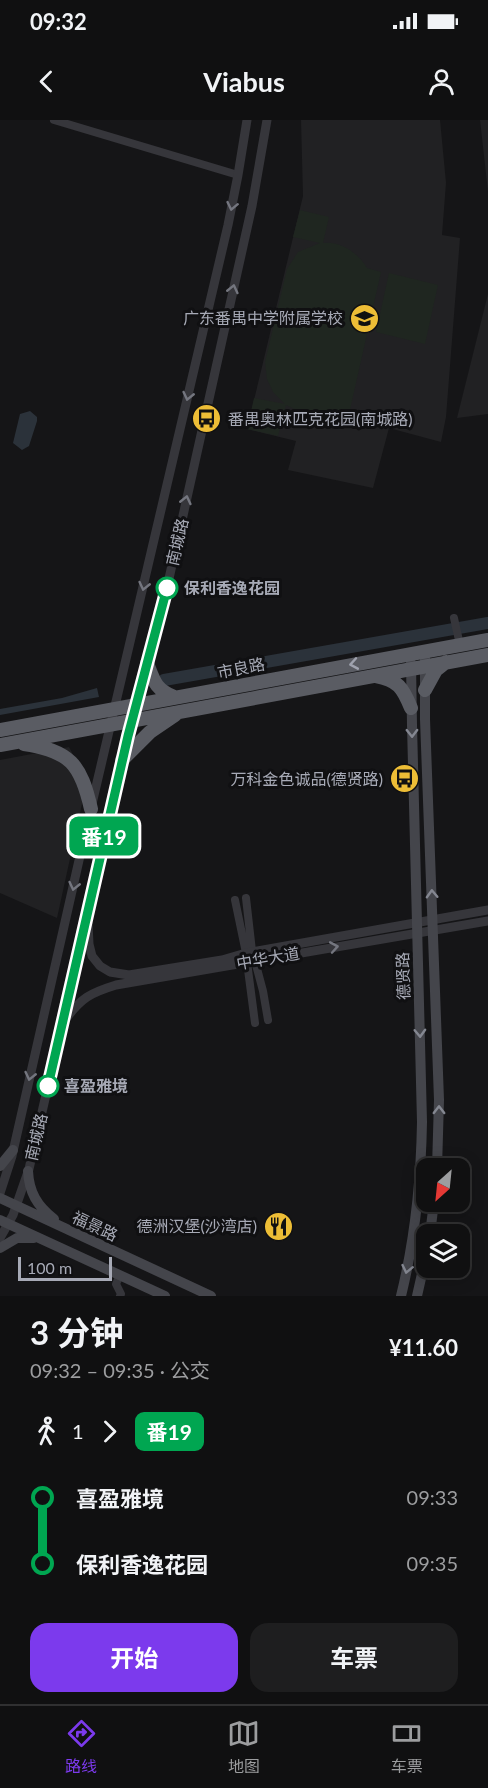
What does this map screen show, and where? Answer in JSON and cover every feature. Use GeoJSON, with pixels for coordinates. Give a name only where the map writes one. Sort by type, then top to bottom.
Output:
{"type":"FeatureCollection","features":[{"type":"Feature","properties":{"kind":"highway","name":"市良路"},"geometry":{"type":"LineString","coordinates":[[0,730],[418,652],[460,642],[488,640]]}},
{"type":"Feature","properties":{"kind":"highway","name":"市良路"},"geometry":{"type":"LineString","coordinates":[[6,743],[488,655]]}},
{"type":"Feature","properties":{"kind":"highway"},"geometry":{"type":"LineString","coordinates":[[425,690],[436,670],[446,662]]}},
{"type":"Feature","properties":{"kind":"highway"},"geometry":{"type":"LineString","coordinates":[[146,666],[161,692],[174,697]]}},
{"type":"Feature","properties":{"kind":"highway"},"geometry":{"type":"LineString","coordinates":[[374,675],[387,678],[400,687],[411,708]]}},
{"type":"Feature","properties":{"kind":"highway"},"geometry":{"type":"LineString","coordinates":[[122,760],[150,732],[180,711]]}},
{"type":"Feature","properties":{"kind":"highway"},"geometry":{"type":"LineString","coordinates":[[6,743],[45,747],[64,755],[83,780],[91,809]]}},
{"type":"Feature","properties":{"kind":"main road","name":"德贤路"},"geometry":{"type":"LineString","coordinates":[[418,652],[425,690],[439,1100],[437,1158]]}},
{"type":"Feature","properties":{"kind":"main road","name":"德贤路"},"geometry":{"type":"LineString","coordinates":[[401,1296],[414,1237],[421,1154],[422,1100],[411,708],[419,667]]}},
{"type":"Feature","properties":{"kind":"main road"},"geometry":{"type":"LineString","coordinates":[[0,1166],[13,1150]]}},
{"type":"Feature","properties":{"kind":"main road"},"geometry":{"type":"LineString","coordinates":[[28,1171],[31,1191],[40,1207],[74,1233]]}},
{"type":"Feature","properties":{"kind":"main road","name":"福景路"},"geometry":{"type":"LineString","coordinates":[[0,1198],[211,1296]]}},
{"type":"Feature","properties":{"kind":"main road"},"geometry":{"type":"LineString","coordinates":[[4,1222],[165,1296]]}},
{"type":"Feature","properties":{"kind":"main road"},"geometry":{"type":"LineString","coordinates":[[0,1248],[17,1238],[40,1239]]}},
{"type":"Feature","properties":{"kind":"main road"},"geometry":{"type":"LineString","coordinates":[[417,1296],[421,1278]]}},
{"type":"Feature","properties":{"kind":"street"},"geometry":{"type":"LineString","coordinates":[[54,120],[238,175]]}},
{"type":"Feature","properties":{"kind":"street","name":"南城路"},"geometry":{"type":"LineString","coordinates":[[0,1193],[13,1150],[238,175],[245,123]]}},
{"type":"Feature","properties":{"kind":"street","name":"南城路"},"geometry":{"type":"LineString","coordinates":[[0,1238],[4,1222],[17,1206],[28,1171],[114,792],[166,592],[252,206],[267,123]]}},
{"type":"Feature","properties":{"kind":"street"},"geometry":{"type":"LineString","coordinates":[[454,618],[460,642]]}},
{"type":"Feature","properties":{"kind":"street"},"geometry":{"type":"LineString","coordinates":[[125,664],[146,666]]}},
{"type":"Feature","properties":{"kind":"street"},"geometry":{"type":"LineString","coordinates":[[96,788],[114,792]]}},
{"type":"Feature","properties":{"kind":"street"},"geometry":{"type":"LineString","coordinates":[[246,898],[255,1023]]}},
{"type":"Feature","properties":{"kind":"street"},"geometry":{"type":"LineString","coordinates":[[235,900],[250,957],[264,991],[268,1020]]}},
{"type":"Feature","properties":{"kind":"street"},"geometry":{"type":"LineString","coordinates":[[433,925],[488,910]]}},
{"type":"Feature","properties":{"kind":"street","name":"中华大道"},"geometry":{"type":"LineString","coordinates":[[87,912],[92,956],[100,966],[110,972],[130,978]]}},
{"type":"Feature","properties":{"kind":"street"},"geometry":{"type":"LineString","coordinates":[[433,925],[488,921]]}},
{"type":"Feature","properties":{"kind":"street","name":"中华大道"},"geometry":{"type":"LineString","coordinates":[[62,1024],[82,1000],[130,978],[222,960],[433,925]]}},
{"type":"Feature","properties":{"kind":"street"},"geometry":{"type":"LineString","coordinates":[[120,1275],[116,1284],[120,1296]]}},
{"type":"Feature","properties":{"kind":"shaded area","name":"广东番禺中学附属学校"},"geometry":{"type":"Polygon","coordinates":[[[301,120],[440,120],[446,183],[442,235],[460,238],[446,417],[441,442],[389,428],[373,488],[288,470],[296,441],[247,429],[303,196],[301,120]]]}},
{"type":"Feature","properties":{"kind":"shaded area"},"geometry":{"type":"Polygon","coordinates":[[[480,120],[488,120],[488,192],[480,120]]]}},
{"type":"Feature","properties":{"kind":"shaded area"},"geometry":{"type":"Polygon","coordinates":[[[300,210],[329,217],[323,243],[336,244],[348,249],[359,257],[367,268],[381,272],[349,414],[331,410],[303,413],[286,405],[278,436],[247,429],[254,398],[285,404],[273,392],[267,379],[265,362],[287,269],[298,252],[320,243],[293,237],[300,210]]]}},
{"type":"Feature","properties":{"kind":"shaded area"},"geometry":{"type":"Polygon","coordinates":[[[389,273],[438,285],[425,344],[376,332],[389,273]]]}},
{"type":"Feature","properties":{"kind":"shaded area"},"geometry":{"type":"Polygon","coordinates":[[[488,294],[488,414],[457,418],[488,294]]]}},
{"type":"Feature","properties":{"kind":"shaded area"},"geometry":{"type":"Polygon","coordinates":[[[30,411],[37,417],[37,421],[29,446],[22,450],[13,443],[20,414],[30,411]]]}},
{"type":"Feature","properties":{"kind":"shaded area"},"geometry":{"type":"Polygon","coordinates":[[[97,688],[99,697],[0,715],[0,709],[62,698],[97,688]]]}},
{"type":"Feature","properties":{"kind":"shaded area"},"geometry":{"type":"Polygon","coordinates":[[[69,747],[87,781],[57,918],[0,893],[0,760],[69,747]]]}},
{"type":"Feature","properties":{"kind":"waterway"},"geometry":{"type":"LineString","coordinates":[[164,680],[488,623]]}},
{"type":"Feature","properties":{"kind":"bus line","name":"番19"},"geometry":{"type":"LineString","coordinates":[[48,1086],[128,736],[167,588]]}},
{"type":"Feature","properties":{"kind":"place","name":"广东番禺中学附属学校"},"geometry":{"type":"Point","coordinates":[364,318]}},
{"type":"Feature","properties":{"kind":"place","name":"番禺奥林匹克花园(南城路)"},"geometry":{"type":"Point","coordinates":[207,419]}},
{"type":"Feature","properties":{"kind":"place","name":"保利香逸花园"},"geometry":{"type":"Point","coordinates":[167,588]}},
{"type":"Feature","properties":{"kind":"place","name":"万科金色诚品(德贤路)"},"geometry":{"type":"Point","coordinates":[404,779]}},
{"type":"Feature","properties":{"kind":"place","name":"喜盈雅境"},"geometry":{"type":"Point","coordinates":[48,1086]}},
{"type":"Feature","properties":{"kind":"place","name":"德洲汉堡(沙湾店)"},"geometry":{"type":"Point","coordinates":[278,1226]}}]}
